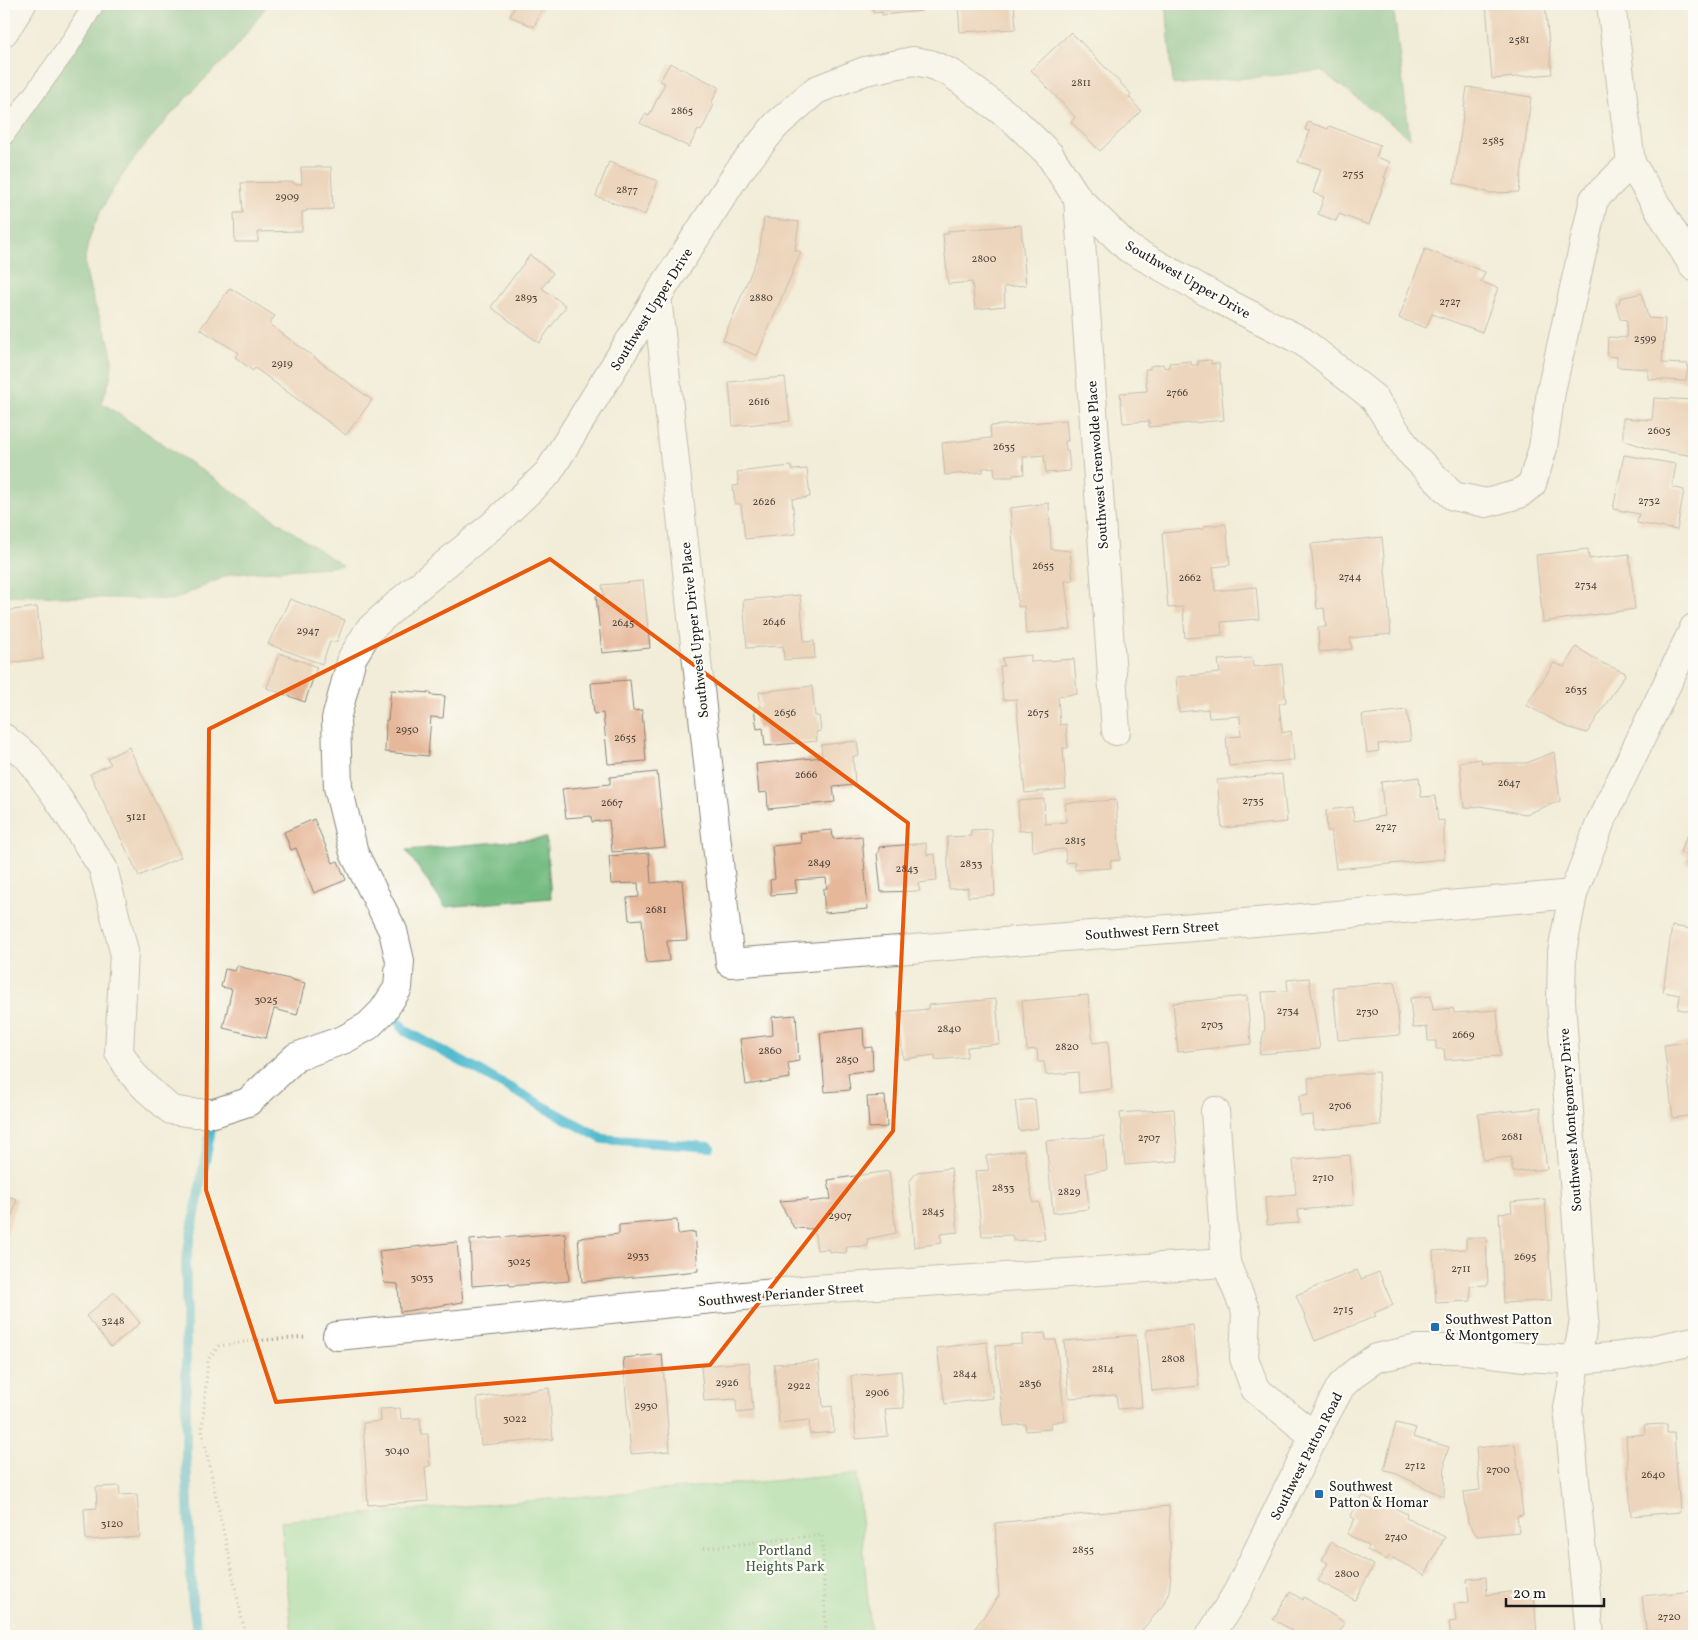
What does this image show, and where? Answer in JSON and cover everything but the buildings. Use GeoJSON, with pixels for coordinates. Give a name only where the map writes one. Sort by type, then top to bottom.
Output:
{"type":"FeatureCollection","features":[{"type":"Feature","properties":{"kind":"main road"},"geometry":{"type":"LineString","coordinates":[[4,32],[22,4]]}},
{"type":"Feature","properties":{"kind":"main road"},"geometry":{"type":"LineString","coordinates":[[1611,4],[1630,163],[1694,267]]}},
{"type":"Feature","properties":{"kind":"main road","name":"Southwest Upper Drive"},"geometry":{"type":"LineString","coordinates":[[4,738],[29,758],[103,868],[124,951],[119,1052],[132,1073],[171,1110],[192,1113],[214,1113],[248,1102],[296,1057],[344,1040],[368,1026],[383,1010],[398,988],[400,961],[393,931],[354,852],[338,787],[336,719],[352,658],[369,630],[402,600],[494,524],[548,473],[657,297],[738,172],[776,125],[816,90],[865,71],[913,61],[930,64],[951,73],[1022,127],[1049,154],[1078,199],[1128,248],[1221,300],[1302,341],[1374,398],[1408,450],[1453,496],[1486,503],[1519,494],[1532,484],[1543,448],[1552,391],[1594,199],[1630,163]]}},
{"type":"Feature","properties":{"kind":"main road","name":"Southwest Grenwolde Place"},"geometry":{"type":"LineString","coordinates":[[1078,199],[1116,731]]}},
{"type":"Feature","properties":{"kind":"main road","name":"Southwest Upper Drive Place"},"geometry":{"type":"LineString","coordinates":[[657,297],[730,963]]}},
{"type":"Feature","properties":{"kind":"main road","name":"Southwest Montgomery Drive"},"geometry":{"type":"LineString","coordinates":[[1590,1636],[1568,1408],[1584,1320],[1561,1001],[1562,952],[1572,894],[1601,821],[1687,661],[1694,628]]}},
{"type":"Feature","properties":{"kind":"main road","name":"Southwest Fern Street"},"geometry":{"type":"LineString","coordinates":[[730,963],[1233,924],[1572,894]]}},
{"type":"Feature","properties":{"kind":"main road"},"geometry":{"type":"LineString","coordinates":[[1215,1111],[1226,1263],[1246,1312],[1244,1358],[1255,1389],[1314,1436]]}},
{"type":"Feature","properties":{"kind":"main road","name":"Southwest Periander Street"},"geometry":{"type":"LineString","coordinates":[[337,1336],[814,1290],[1226,1263]]}},
{"type":"Feature","properties":{"kind":"main road","name":"Southwest Patton Road"},"geometry":{"type":"LineString","coordinates":[[1210,1636],[1237,1593],[1314,1436],[1341,1386],[1357,1371],[1376,1358],[1418,1349],[1459,1349],[1525,1357],[1576,1360],[1622,1356],[1694,1341]]}},
{"type":"Feature","properties":{"kind":"lane"},"geometry":{"type":"LineString","coordinates":[[4,135],[68,47],[94,4]]}},
{"type":"Feature","properties":{"kind":"path"},"geometry":{"type":"LineString","coordinates":[[250,1636],[244,1628],[202,1431],[208,1359],[219,1346],[251,1341],[337,1336]]}},
{"type":"Feature","properties":{"kind":"path"},"geometry":{"type":"LineString","coordinates":[[704,1548],[822,1535],[826,1636]]}},
{"type":"Feature","properties":{"kind":"highlighted area"},"geometry":{"type":"Polygon","coordinates":[[[550,559],[908,823],[893,1131],[710,1365],[276,1402],[206,1190],[209,729],[550,559]]]}},
{"type":"Feature","properties":{"kind":"green space"},"geometry":{"type":"Polygon","coordinates":[[[89,4],[268,4],[234,50],[160,127],[128,167],[101,210],[92,232],[85,256],[85,263],[93,297],[111,353],[112,368],[109,384],[101,402],[343,566],[231,574],[173,600],[4,595],[4,121],[89,4]]]}},
{"type":"Feature","properties":{"kind":"green space"},"geometry":{"type":"Polygon","coordinates":[[[1166,4],[1393,4],[1410,138],[1321,71],[1173,85],[1166,4]]]}},
{"type":"Feature","properties":{"kind":"green space"},"geometry":{"type":"Polygon","coordinates":[[[546,838],[551,898],[445,907],[406,850],[546,838]]]}},
{"type":"Feature","properties":{"kind":"green space","name":"Portland Heights Park"},"geometry":{"type":"Polygon","coordinates":[[[857,1474],[871,1636],[292,1636],[281,1521],[857,1474]]]}},
{"type":"Feature","properties":{"kind":"waterway"},"geometry":{"type":"LineString","coordinates":[[389,1007],[404,1030],[603,1139],[710,1147]]}},
{"type":"Feature","properties":{"kind":"waterway"},"geometry":{"type":"LineString","coordinates":[[198,1636],[192,1599],[186,1456],[186,1261],[211,1129]]}},
{"type":"Feature","properties":{"kind":"place","name":"Southwest Patton & Montgomery"},"geometry":{"type":"Point","coordinates":[1435,1327]}},
{"type":"Feature","properties":{"kind":"place","name":"Southwest Patton & Homar"},"geometry":{"type":"Point","coordinates":[1319,1494]}}]}
